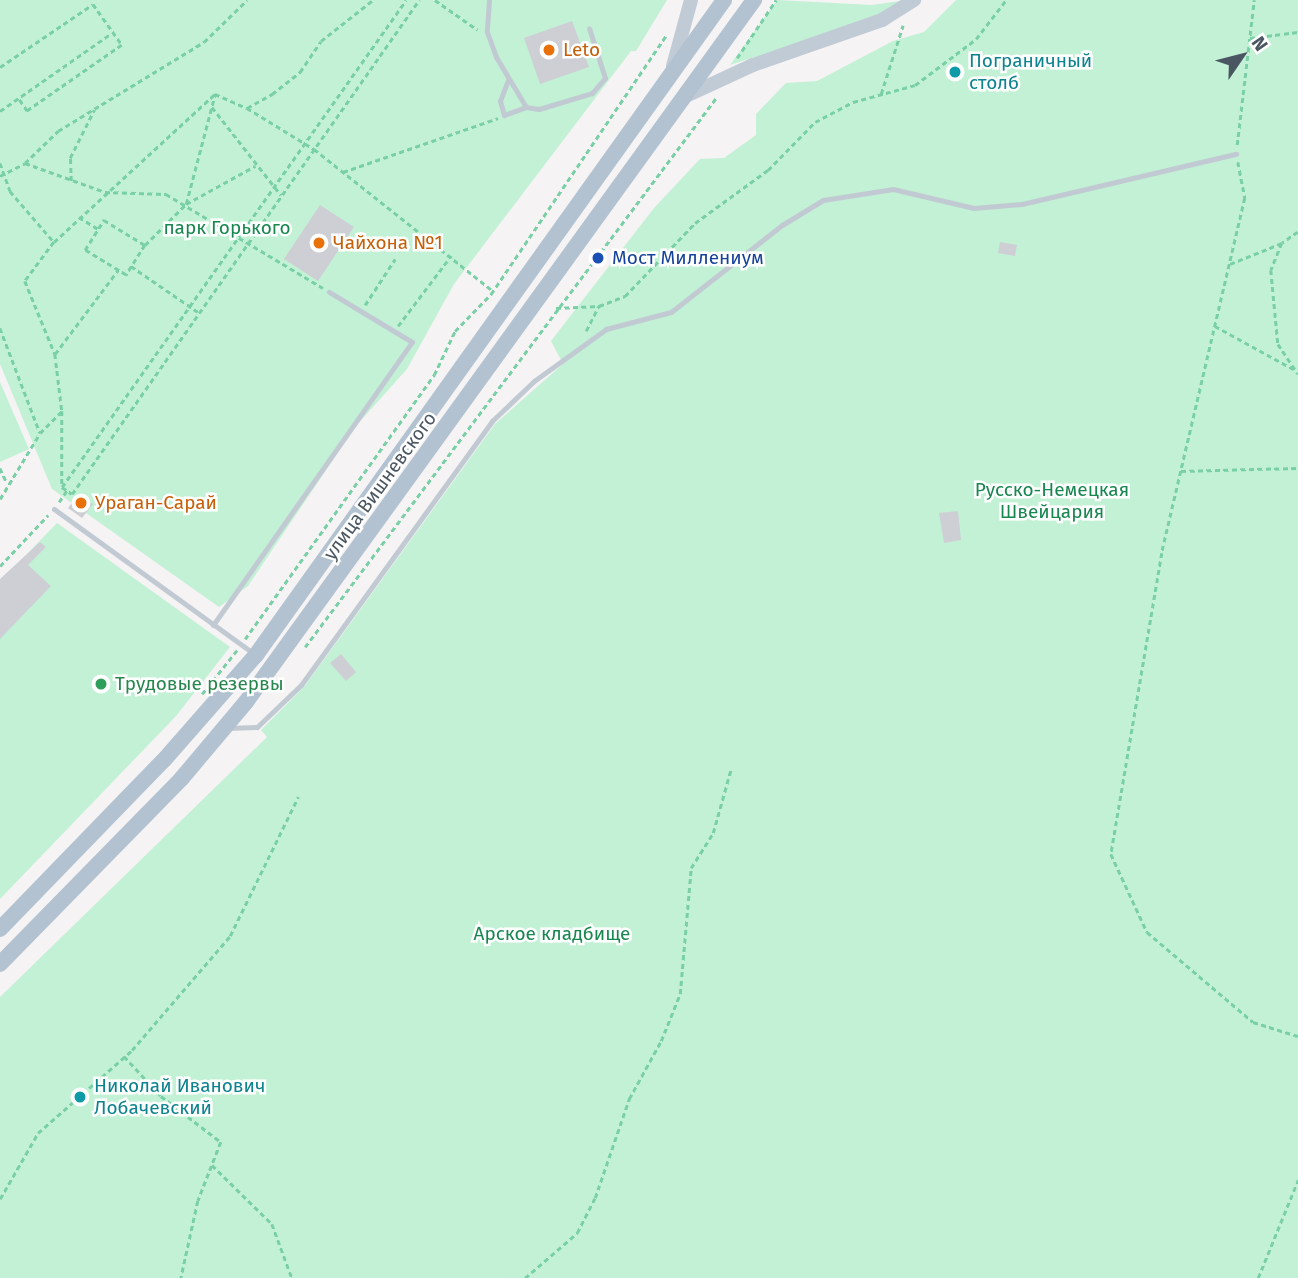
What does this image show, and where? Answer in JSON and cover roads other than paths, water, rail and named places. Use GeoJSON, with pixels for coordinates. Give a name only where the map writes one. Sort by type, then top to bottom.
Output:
{"type":"FeatureCollection","features":[{"type":"Feature","properties":{"kind":"main road","name":"улица Вишневского"},"geometry":{"type":"LineString","coordinates":[[0,929],[164,760],[256,655],[723,0]]}},
{"type":"Feature","properties":{"kind":"main road","name":"улица Вишневского"},"geometry":{"type":"LineString","coordinates":[[0,963],[224,728],[307,623],[754,0]]}},
{"type":"Feature","properties":{"kind":"street"},"geometry":{"type":"LineString","coordinates":[[668,80],[691,0]]}},
{"type":"Feature","properties":{"kind":"street"},"geometry":{"type":"LineString","coordinates":[[686,96],[753,65],[882,20],[914,0]]}},
{"type":"Feature","properties":{"kind":"lane"},"geometry":{"type":"LineString","coordinates":[[489,0],[489,38],[508,80],[526,107]]}},
{"type":"Feature","properties":{"kind":"lane"},"geometry":{"type":"LineString","coordinates":[[508,80],[500,101],[504,115],[526,107],[539,108],[592,93],[605,78],[589,28]]}},
{"type":"Feature","properties":{"kind":"lane"},"geometry":{"type":"LineString","coordinates":[[224,728],[257,727],[301,684],[492,421],[580,343],[606,329],[671,312],[782,225],[823,200],[893,189],[974,208],[1022,204],[1236,154]]}},
{"type":"Feature","properties":{"kind":"lane"},"geometry":{"type":"LineString","coordinates":[[213,625],[404,360],[412,342],[329,292]]}},
{"type":"Feature","properties":{"kind":"lane"},"geometry":{"type":"LineString","coordinates":[[54,509],[256,655]]}},
{"type":"Feature","properties":{"kind":"lane"},"geometry":{"type":"LineString","coordinates":[[131,578],[137,569]]}},
{"type":"Feature","properties":{"kind":"place","name":"Leto"},"geometry":{"type":"Point","coordinates":[549,50]}},
{"type":"Feature","properties":{"kind":"place","name":"Пограничный столб"},"geometry":{"type":"Point","coordinates":[955,72]}},
{"type":"Feature","properties":{"kind":"place","name":"Чайхона №1"},"geometry":{"type":"Point","coordinates":[319,243]}},
{"type":"Feature","properties":{"kind":"place","name":"Мост Миллениум"},"geometry":{"type":"Point","coordinates":[598,258]}},
{"type":"Feature","properties":{"kind":"place","name":"Ураган-Сарай"},"geometry":{"type":"Point","coordinates":[81,503]}},
{"type":"Feature","properties":{"kind":"place","name":"Трудовые резервы"},"geometry":{"type":"Point","coordinates":[101,684]}},
{"type":"Feature","properties":{"kind":"place","name":"Николай Иванович Лобачевский"},"geometry":{"type":"Point","coordinates":[80,1097]}},
{"type":"Feature","properties":{"kind":"park label","name":"парк Горького"},"geometry":{"type":"Point","coordinates":[227,228]}},
{"type":"Feature","properties":{"kind":"park label","name":"Русско-Немецкая Швейцария"},"geometry":{"type":"Point","coordinates":[1052,501]}},
{"type":"Feature","properties":{"kind":"park label","name":"Арское кладбище"},"geometry":{"type":"Point","coordinates":[552,934]}}]}
